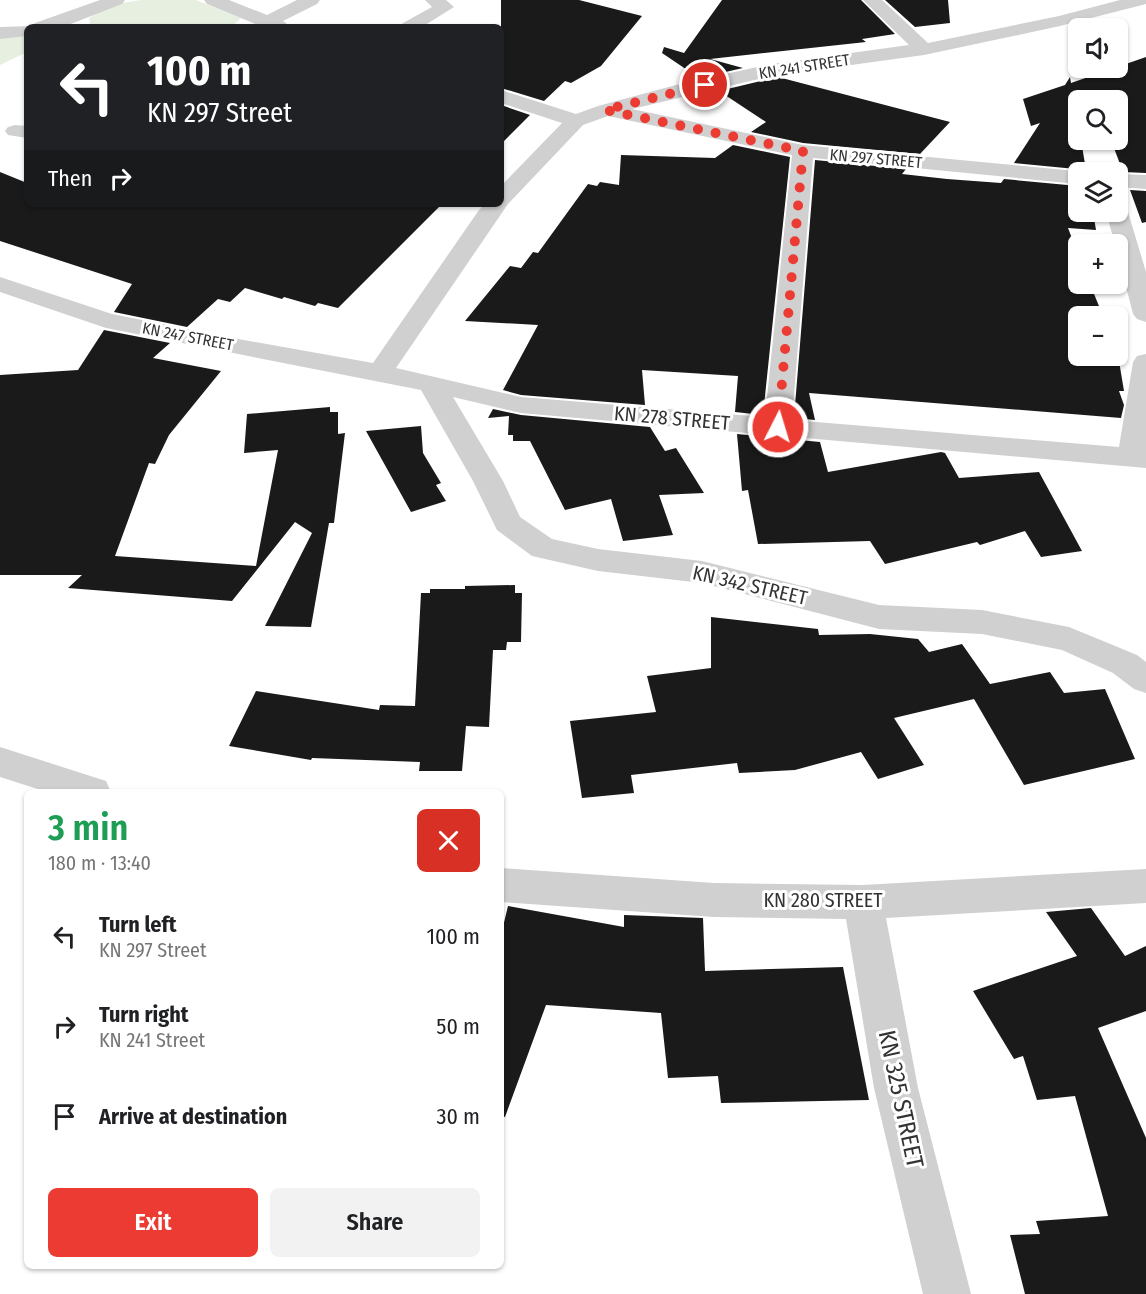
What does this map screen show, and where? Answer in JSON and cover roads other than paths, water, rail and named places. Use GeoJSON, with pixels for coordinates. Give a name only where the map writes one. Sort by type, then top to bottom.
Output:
{"type":"FeatureCollection","features":[{"type":"Feature","properties":{"kind":"street"},"geometry":{"type":"LineString","coordinates":[[52,24],[116,0]]}},
{"type":"Feature","properties":{"kind":"street"},"geometry":{"type":"LineString","coordinates":[[213,0],[274,24],[311,0]]}},
{"type":"Feature","properties":{"kind":"street"},"geometry":{"type":"LineString","coordinates":[[414,24],[445,7],[434,0]]}},
{"type":"Feature","properties":{"kind":"street"},"geometry":{"type":"LineString","coordinates":[[873,0],[924,49]]}},
{"type":"Feature","properties":{"kind":"street","name":"KN 241 STREET"},"geometry":{"type":"LineString","coordinates":[[504,197],[576,121],[605,110],[683,89],[771,70],[924,49],[1060,21],[1141,0]]}},
{"type":"Feature","properties":{"kind":"street"},"geometry":{"type":"LineString","coordinates":[[0,33],[24,30]]}},
{"type":"Feature","properties":{"kind":"street"},"geometry":{"type":"LineString","coordinates":[[504,97],[576,121]]}},
{"type":"Feature","properties":{"kind":"street","name":"KN 297 STREET"},"geometry":{"type":"LineString","coordinates":[[605,110],[803,151],[1068,176]]}},
{"type":"Feature","properties":{"kind":"street"},"geometry":{"type":"LineString","coordinates":[[778,427],[803,151]]}},
{"type":"Feature","properties":{"kind":"street"},"geometry":{"type":"LineString","coordinates":[[1128,181],[1146,182]]}},
{"type":"Feature","properties":{"kind":"street"},"geometry":{"type":"LineString","coordinates":[[380,372],[494,207]]}},
{"type":"Feature","properties":{"kind":"street"},"geometry":{"type":"LineString","coordinates":[[1120,222],[1146,314]]}},
{"type":"Feature","properties":{"kind":"street","name":"KN 247 STREET"},"geometry":{"type":"LineString","coordinates":[[0,284],[106,320],[227,345],[380,372]]}},
{"type":"Feature","properties":{"kind":"street"},"geometry":{"type":"LineString","coordinates":[[1139,458],[1146,362]]}},
{"type":"Feature","properties":{"kind":"street","name":"KN 278 STREET"},"geometry":{"type":"LineString","coordinates":[[380,372],[521,405],[1139,458]]}},
{"type":"Feature","properties":{"kind":"street","name":"KN 342 STREET"},"geometry":{"type":"LineString","coordinates":[[432,385],[488,481],[508,523],[543,548],[598,560],[702,572],[879,617],[982,622],[1069,639],[1125,664],[1146,681]]}},
{"type":"Feature","properties":{"kind":"street"},"geometry":{"type":"LineString","coordinates":[[0,762],[84,789]]}},
{"type":"Feature","properties":{"kind":"street","name":"KN 280 STREET"},"geometry":{"type":"LineString","coordinates":[[504,885],[714,900],[862,902],[1146,886]]}},
{"type":"Feature","properties":{"kind":"street","name":"KN 325 STREET"},"geometry":{"type":"LineString","coordinates":[[862,902],[896,1088],[947,1294]]}}]}
